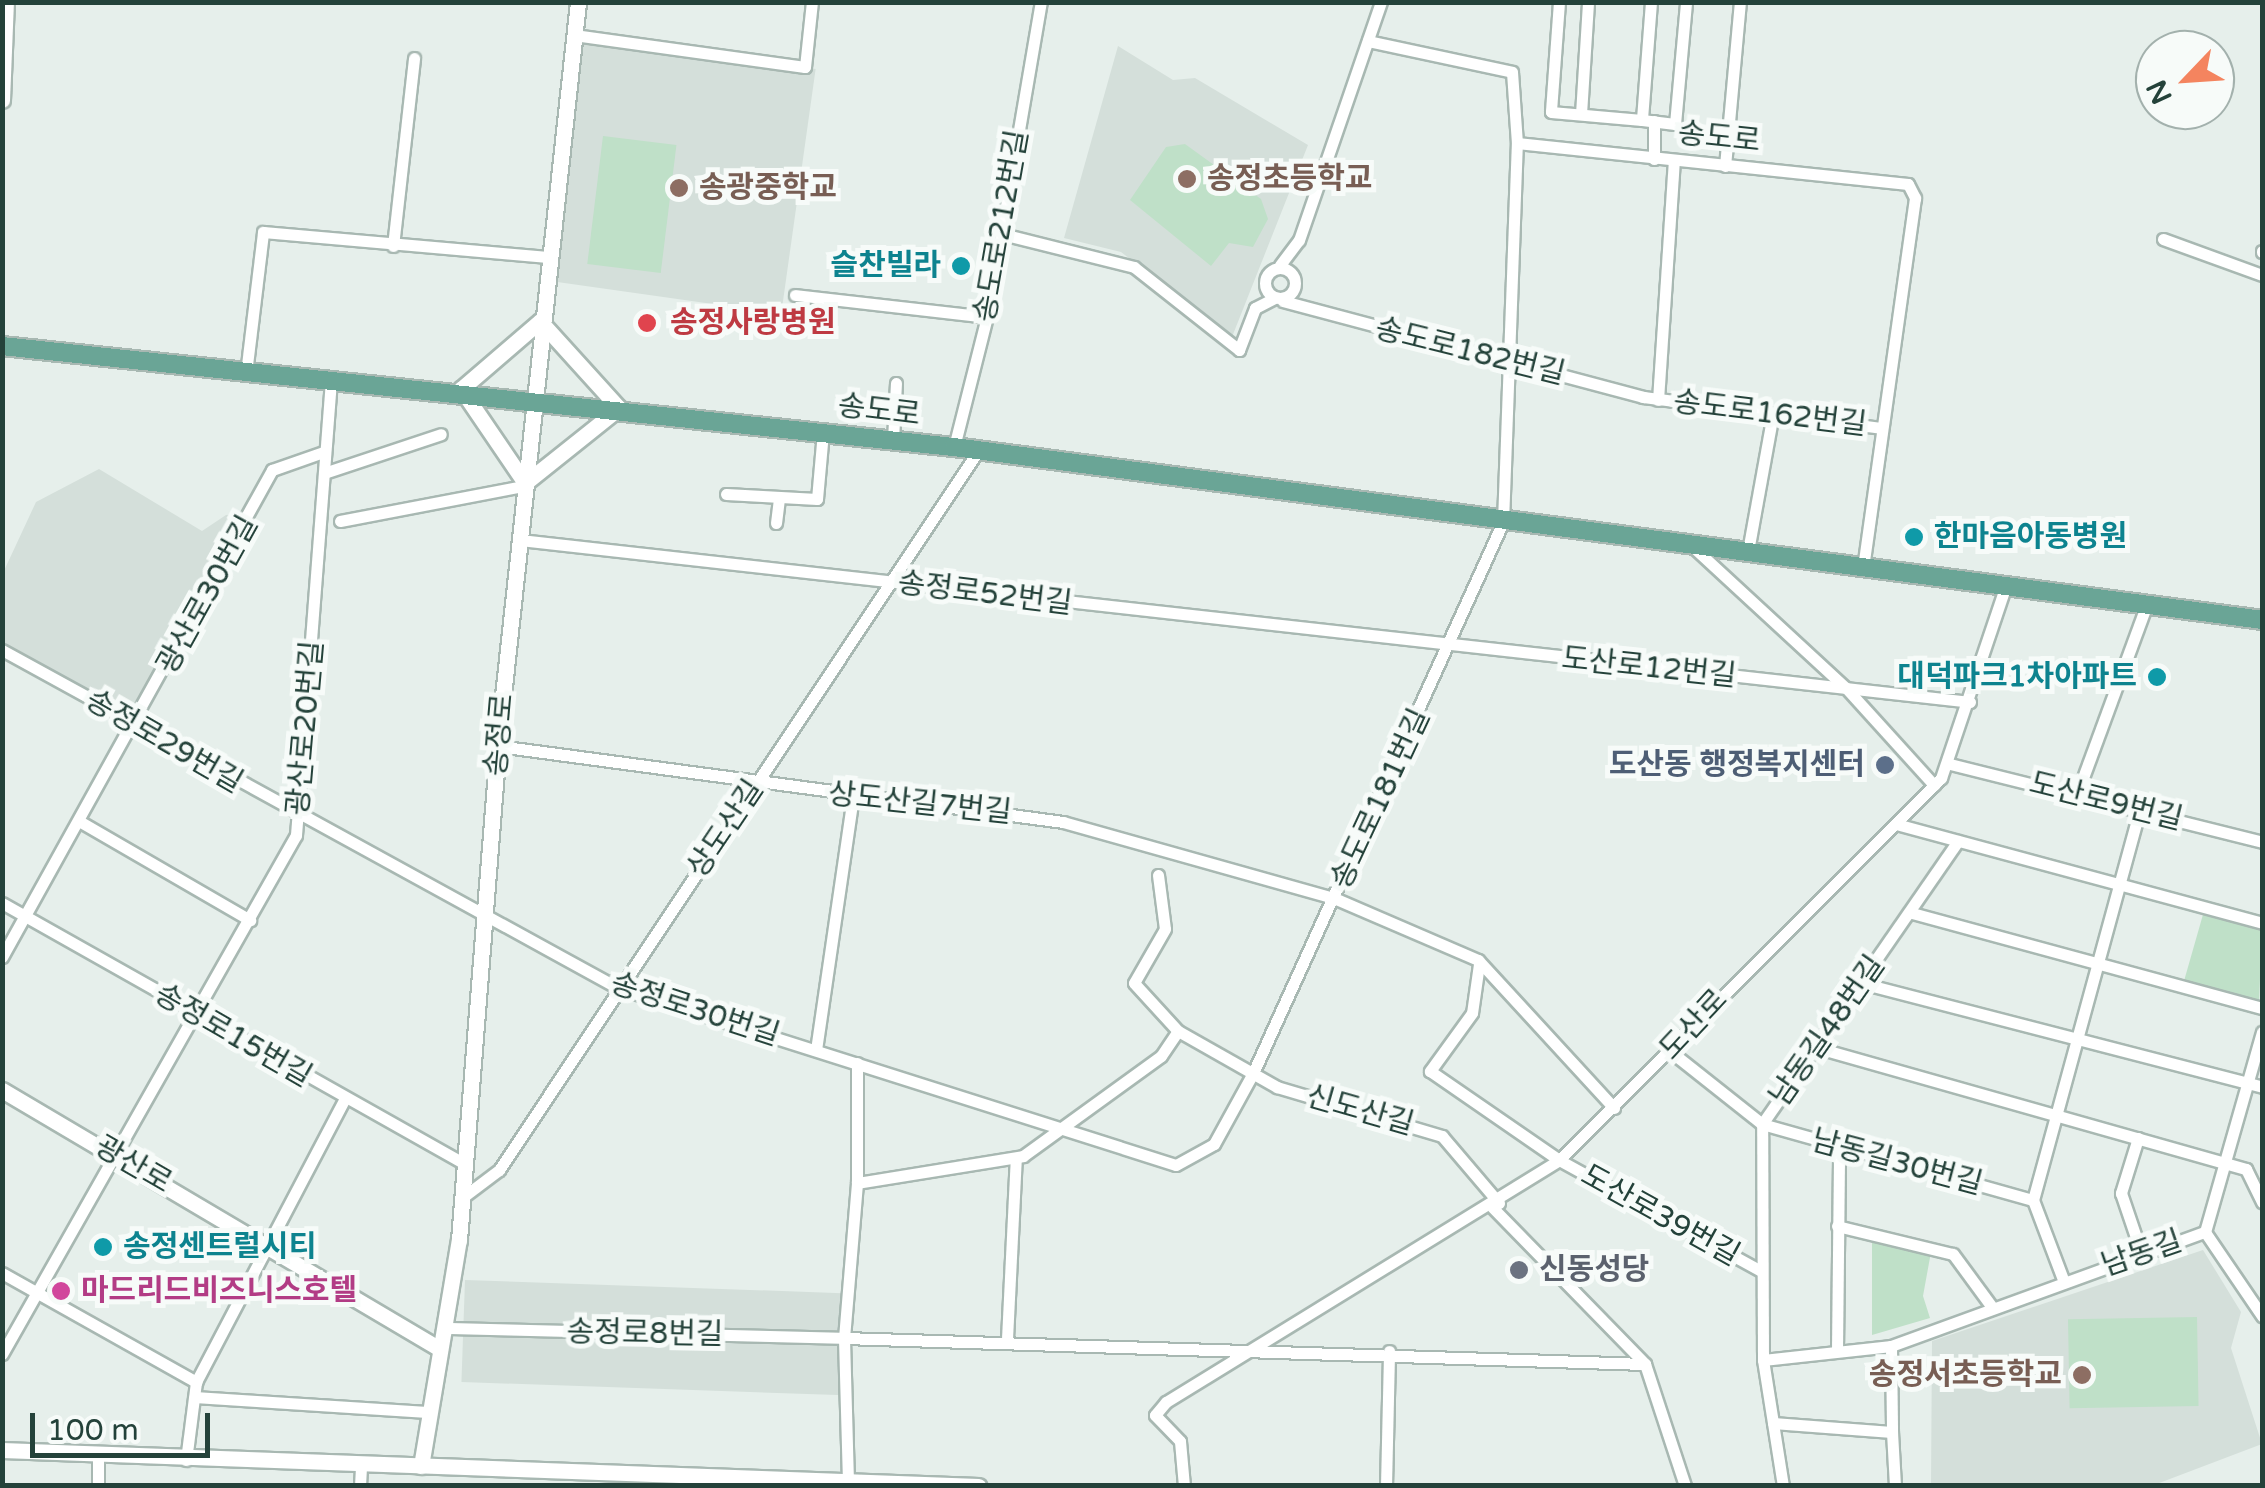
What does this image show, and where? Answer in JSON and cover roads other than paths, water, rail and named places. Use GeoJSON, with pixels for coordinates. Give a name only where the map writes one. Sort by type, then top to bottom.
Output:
{"type":"FeatureCollection","features":[{"type":"Feature","properties":{"kind":"main road"},"geometry":{"type":"LineString","coordinates":[[2,100],[6,2]]}},
{"type":"Feature","properties":{"kind":"main road","name":"송정로"},"geometry":{"type":"LineString","coordinates":[[421,1466],[426,1412],[446,1328],[463,1197],[498,746],[540,321],[578,2]]}},
{"type":"Feature","properties":{"kind":"main road"},"geometry":{"type":"LineString","coordinates":[[540,321],[618,408],[524,484],[461,388],[540,321]]}},
{"type":"Feature","properties":{"kind":"main road","name":"송도로"},"geometry":{"type":"LineString","coordinates":[[2,346],[247,365],[954,447],[2262,620]]}},
{"type":"Feature","properties":{"kind":"main road","name":"광산로"},"geometry":{"type":"LineString","coordinates":[[2,1090],[440,1348]]}},
{"type":"Feature","properties":{"kind":"main road"},"geometry":{"type":"LineString","coordinates":[[2,1450],[98,1457],[978,1486]]}},
{"type":"Feature","properties":{"kind":"street"},"geometry":{"type":"LineString","coordinates":[[574,35],[804,67],[812,2]]}},
{"type":"Feature","properties":{"kind":"street","name":"송도로212번길"},"geometry":{"type":"LineString","coordinates":[[954,447],[987,317],[1040,2]]}},
{"type":"Feature","properties":{"kind":"street"},"geometry":{"type":"LineString","coordinates":[[1278,300],[1269,276],[1299,240],[1381,2]]}},
{"type":"Feature","properties":{"kind":"street"},"geometry":{"type":"LineString","coordinates":[[1559,2],[1551,112],[1674,124],[1686,2]]}},
{"type":"Feature","properties":{"kind":"street"},"geometry":{"type":"LineString","coordinates":[[1581,114],[1588,2]]}},
{"type":"Feature","properties":{"kind":"street"},"geometry":{"type":"LineString","coordinates":[[1651,2],[1648,120],[1654,159]]}},
{"type":"Feature","properties":{"kind":"street"},"geometry":{"type":"LineString","coordinates":[[1725,166],[1740,2]]}},
{"type":"Feature","properties":{"kind":"street"},"geometry":{"type":"LineString","coordinates":[[1368,41],[1512,72],[1516,143],[1503,522]]}},
{"type":"Feature","properties":{"kind":"street"},"geometry":{"type":"LineString","coordinates":[[393,246],[414,58]]}},
{"type":"Feature","properties":{"kind":"street","name":"송도로"},"geometry":{"type":"LineString","coordinates":[[1516,143],[1908,184],[1915,198],[1863,566]]}},
{"type":"Feature","properties":{"kind":"street"},"geometry":{"type":"LineString","coordinates":[[1658,400],[1674,161]]}},
{"type":"Feature","properties":{"kind":"street"},"geometry":{"type":"LineString","coordinates":[[247,365],[263,232],[393,246],[548,256]]}},
{"type":"Feature","properties":{"kind":"street"},"geometry":{"type":"LineString","coordinates":[[1002,234],[1122,262],[1239,350],[1256,308],[1278,300],[1290,275],[1280,265]]}},
{"type":"Feature","properties":{"kind":"street"},"geometry":{"type":"LineString","coordinates":[[2163,239],[2262,275]]}},
{"type":"Feature","properties":{"kind":"street"},"geometry":{"type":"LineString","coordinates":[[794,295],[987,317]]}},
{"type":"Feature","properties":{"kind":"street","name":"송도로182번길"},"geometry":{"type":"LineString","coordinates":[[1278,300],[1658,400]]}},
{"type":"Feature","properties":{"kind":"street","name":"광산로20번길"},"geometry":{"type":"LineString","coordinates":[[2,1354],[250,920],[298,819],[331,374]]}},
{"type":"Feature","properties":{"kind":"street"},"geometry":{"type":"LineString","coordinates":[[892,440],[896,383]]}},
{"type":"Feature","properties":{"kind":"street","name":"송도로162번길"},"geometry":{"type":"LineString","coordinates":[[1658,400],[1881,428]]}},
{"type":"Feature","properties":{"kind":"street"},"geometry":{"type":"LineString","coordinates":[[1748,551],[1773,414]]}},
{"type":"Feature","properties":{"kind":"street"},"geometry":{"type":"LineString","coordinates":[[726,494],[817,499],[823,432]]}},
{"type":"Feature","properties":{"kind":"street"},"geometry":{"type":"LineString","coordinates":[[324,473],[441,434]]}},
{"type":"Feature","properties":{"kind":"street","name":"상도산길"},"geometry":{"type":"LineString","coordinates":[[463,1197],[500,1170],[978,450]]}},
{"type":"Feature","properties":{"kind":"street","name":"광산로30번길"},"geometry":{"type":"LineString","coordinates":[[2,957],[136,726],[272,470],[323,452]]}},
{"type":"Feature","properties":{"kind":"street"},"geometry":{"type":"LineString","coordinates":[[340,521],[524,484]]}},
{"type":"Feature","properties":{"kind":"street"},"geometry":{"type":"LineString","coordinates":[[776,523],[778,497]]}},
{"type":"Feature","properties":{"kind":"street","name":"송도로181번길"},"geometry":{"type":"LineString","coordinates":[[1194,1159],[1222,1132],[1253,1073],[1451,647],[1503,522]]}},
{"type":"Feature","properties":{"kind":"street","name":"송정로52번길"},"geometry":{"type":"LineString","coordinates":[[520,540],[1451,647]]}},
{"type":"Feature","properties":{"kind":"street"},"geometry":{"type":"LineString","coordinates":[[1689,544],[1846,688],[1934,785]]}},
{"type":"Feature","properties":{"kind":"street","name":"도산로"},"geometry":{"type":"LineString","coordinates":[[1184,1486],[1180,1441],[1156,1415],[1248,1346],[1496,1206],[1559,1160],[1934,785],[1950,764],[2006,586]]}},
{"type":"Feature","properties":{"kind":"street"},"geometry":{"type":"LineString","coordinates":[[2077,794],[2147,604]]}},
{"type":"Feature","properties":{"kind":"street","name":"도산로12번길"},"geometry":{"type":"LineString","coordinates":[[1451,647],[1970,702]]}},
{"type":"Feature","properties":{"kind":"street","name":"송정로29번길"},"geometry":{"type":"LineString","coordinates":[[2,650],[298,819],[484,919]]}},
{"type":"Feature","properties":{"kind":"street","name":"상도산길7번길"},"geometry":{"type":"LineString","coordinates":[[498,746],[755,786],[1088,826],[1334,898],[1478,960]]}},
{"type":"Feature","properties":{"kind":"street","name":"도산로9번길"},"geometry":{"type":"LineString","coordinates":[[1950,764],[2262,842]]}},
{"type":"Feature","properties":{"kind":"street"},"geometry":{"type":"LineString","coordinates":[[816,1050],[852,796]]}},
{"type":"Feature","properties":{"kind":"street"},"geometry":{"type":"LineString","coordinates":[[2064,1282],[2033,1200],[2101,966],[2140,810]]}},
{"type":"Feature","properties":{"kind":"street"},"geometry":{"type":"LineString","coordinates":[[79,821],[250,920]]}},
{"type":"Feature","properties":{"kind":"street"},"geometry":{"type":"LineString","coordinates":[[1896,824],[2262,923]]}},
{"type":"Feature","properties":{"kind":"street","name":"남동길48번길"},"geometry":{"type":"LineString","coordinates":[[1782,1486],[1763,1360],[1762,1124],[1912,913],[1958,841]]}},
{"type":"Feature","properties":{"kind":"street"},"geometry":{"type":"LineString","coordinates":[[1158,875],[1165,929],[1134,984],[1178,1031],[1253,1073]]}},
{"type":"Feature","properties":{"kind":"street","name":"송정로15번길"},"geometry":{"type":"LineString","coordinates":[[2,904],[344,1100],[465,1164]]}},
{"type":"Feature","properties":{"kind":"street"},"geometry":{"type":"LineString","coordinates":[[1912,913],[2262,1008]]}},
{"type":"Feature","properties":{"kind":"street","name":"송정로30번길"},"geometry":{"type":"LineString","coordinates":[[484,919],[618,988],[1056,1127],[1153,1162],[1194,1159]]}},
{"type":"Feature","properties":{"kind":"street"},"geometry":{"type":"LineString","coordinates":[[1478,960],[1614,1108]]}},
{"type":"Feature","properties":{"kind":"street","name":"도산로39번길"},"geometry":{"type":"LineString","coordinates":[[1478,960],[1472,1013],[1430,1071],[1559,1160],[1761,1271]]}},
{"type":"Feature","properties":{"kind":"street"},"geometry":{"type":"LineString","coordinates":[[1861,983],[2248,1087],[2262,1087]]}},
{"type":"Feature","properties":{"kind":"street"},"geometry":{"type":"LineString","coordinates":[[857,1182],[1016,1158],[1162,1056],[1178,1031]]}},
{"type":"Feature","properties":{"kind":"street","name":"남동길"},"geometry":{"type":"LineString","coordinates":[[1763,1360],[1891,1346],[1992,1306],[2205,1232],[2262,1032]]}},
{"type":"Feature","properties":{"kind":"street"},"geometry":{"type":"LineString","coordinates":[[1818,1048],[2225,1162],[2246,1170],[2262,1202]]}},
{"type":"Feature","properties":{"kind":"street"},"geometry":{"type":"LineString","coordinates":[[1670,1051],[1762,1124]]}},
{"type":"Feature","properties":{"kind":"street"},"geometry":{"type":"LineString","coordinates":[[848,1482],[844,1338],[857,1182],[857,1063]]}},
{"type":"Feature","properties":{"kind":"street","name":"신도산길"},"geometry":{"type":"LineString","coordinates":[[1253,1073],[1442,1136],[1496,1206],[1644,1364],[1686,1486]]}},
{"type":"Feature","properties":{"kind":"street"},"geometry":{"type":"LineString","coordinates":[[186,1460],[196,1382],[263,1242],[344,1100]]}},
{"type":"Feature","properties":{"kind":"street","name":"남동길30번길"},"geometry":{"type":"LineString","coordinates":[[1762,1124],[2033,1200]]}},
{"type":"Feature","properties":{"kind":"street"},"geometry":{"type":"LineString","coordinates":[[2138,1138],[2122,1193],[2142,1254]]}},
{"type":"Feature","properties":{"kind":"street"},"geometry":{"type":"LineString","coordinates":[[1837,1350],[1839,1148]]}},
{"type":"Feature","properties":{"kind":"street"},"geometry":{"type":"LineString","coordinates":[[1006,1339],[1016,1158]]}},
{"type":"Feature","properties":{"kind":"street"},"geometry":{"type":"LineString","coordinates":[[1838,1226],[1953,1254],[1992,1306]]}},
{"type":"Feature","properties":{"kind":"street"},"geometry":{"type":"LineString","coordinates":[[2205,1232],[2262,1316]]}},
{"type":"Feature","properties":{"kind":"street"},"geometry":{"type":"LineString","coordinates":[[2,1273],[196,1382]]}},
{"type":"Feature","properties":{"kind":"street","name":"송정로8번길"},"geometry":{"type":"LineString","coordinates":[[446,1328],[1248,1346]]}},
{"type":"Feature","properties":{"kind":"street"},"geometry":{"type":"LineString","coordinates":[[1248,1346],[1644,1364]]}},
{"type":"Feature","properties":{"kind":"street"},"geometry":{"type":"LineString","coordinates":[[1891,1346],[1895,1486]]}},
{"type":"Feature","properties":{"kind":"street"},"geometry":{"type":"LineString","coordinates":[[1386,1486],[1389,1351]]}},
{"type":"Feature","properties":{"kind":"street"},"geometry":{"type":"LineString","coordinates":[[196,1396],[426,1412]]}},
{"type":"Feature","properties":{"kind":"street"},"geometry":{"type":"LineString","coordinates":[[1773,1423],[1892,1432]]}},
{"type":"Feature","properties":{"kind":"street"},"geometry":{"type":"LineString","coordinates":[[98,1457],[98,1486]]}},
{"type":"Feature","properties":{"kind":"street"},"geometry":{"type":"LineString","coordinates":[[360,1486],[361,1464]]}},
{"type":"Feature","properties":{"kind":"place","name":"송정초등학교"},"geometry":{"type":"Point","coordinates":[1187,179]}},
{"type":"Feature","properties":{"kind":"place","name":"송광중학교"},"geometry":{"type":"Point","coordinates":[679,188]}},
{"type":"Feature","properties":{"kind":"place","name":"슬찬빌라"},"geometry":{"type":"Point","coordinates":[961,266]}},
{"type":"Feature","properties":{"kind":"place","name":"송정사랑병원"},"geometry":{"type":"Point","coordinates":[647,323]}},
{"type":"Feature","properties":{"kind":"place","name":"한마음아동병원"},"geometry":{"type":"Point","coordinates":[1914,537]}},
{"type":"Feature","properties":{"kind":"place","name":"대덕파크1차아파트"},"geometry":{"type":"Point","coordinates":[2157,677]}},
{"type":"Feature","properties":{"kind":"place","name":"도산동 행정복지센터"},"geometry":{"type":"Point","coordinates":[1885,765]}},
{"type":"Feature","properties":{"kind":"place","name":"송정센트럴시티"},"geometry":{"type":"Point","coordinates":[103,1247]}},
{"type":"Feature","properties":{"kind":"place","name":"신동성당"},"geometry":{"type":"Point","coordinates":[1519,1270]}},
{"type":"Feature","properties":{"kind":"place","name":"마드리드비즈니스호텔"},"geometry":{"type":"Point","coordinates":[61,1291]}},
{"type":"Feature","properties":{"kind":"place","name":"송정서초등학교"},"geometry":{"type":"Point","coordinates":[2082,1375]}}]}
